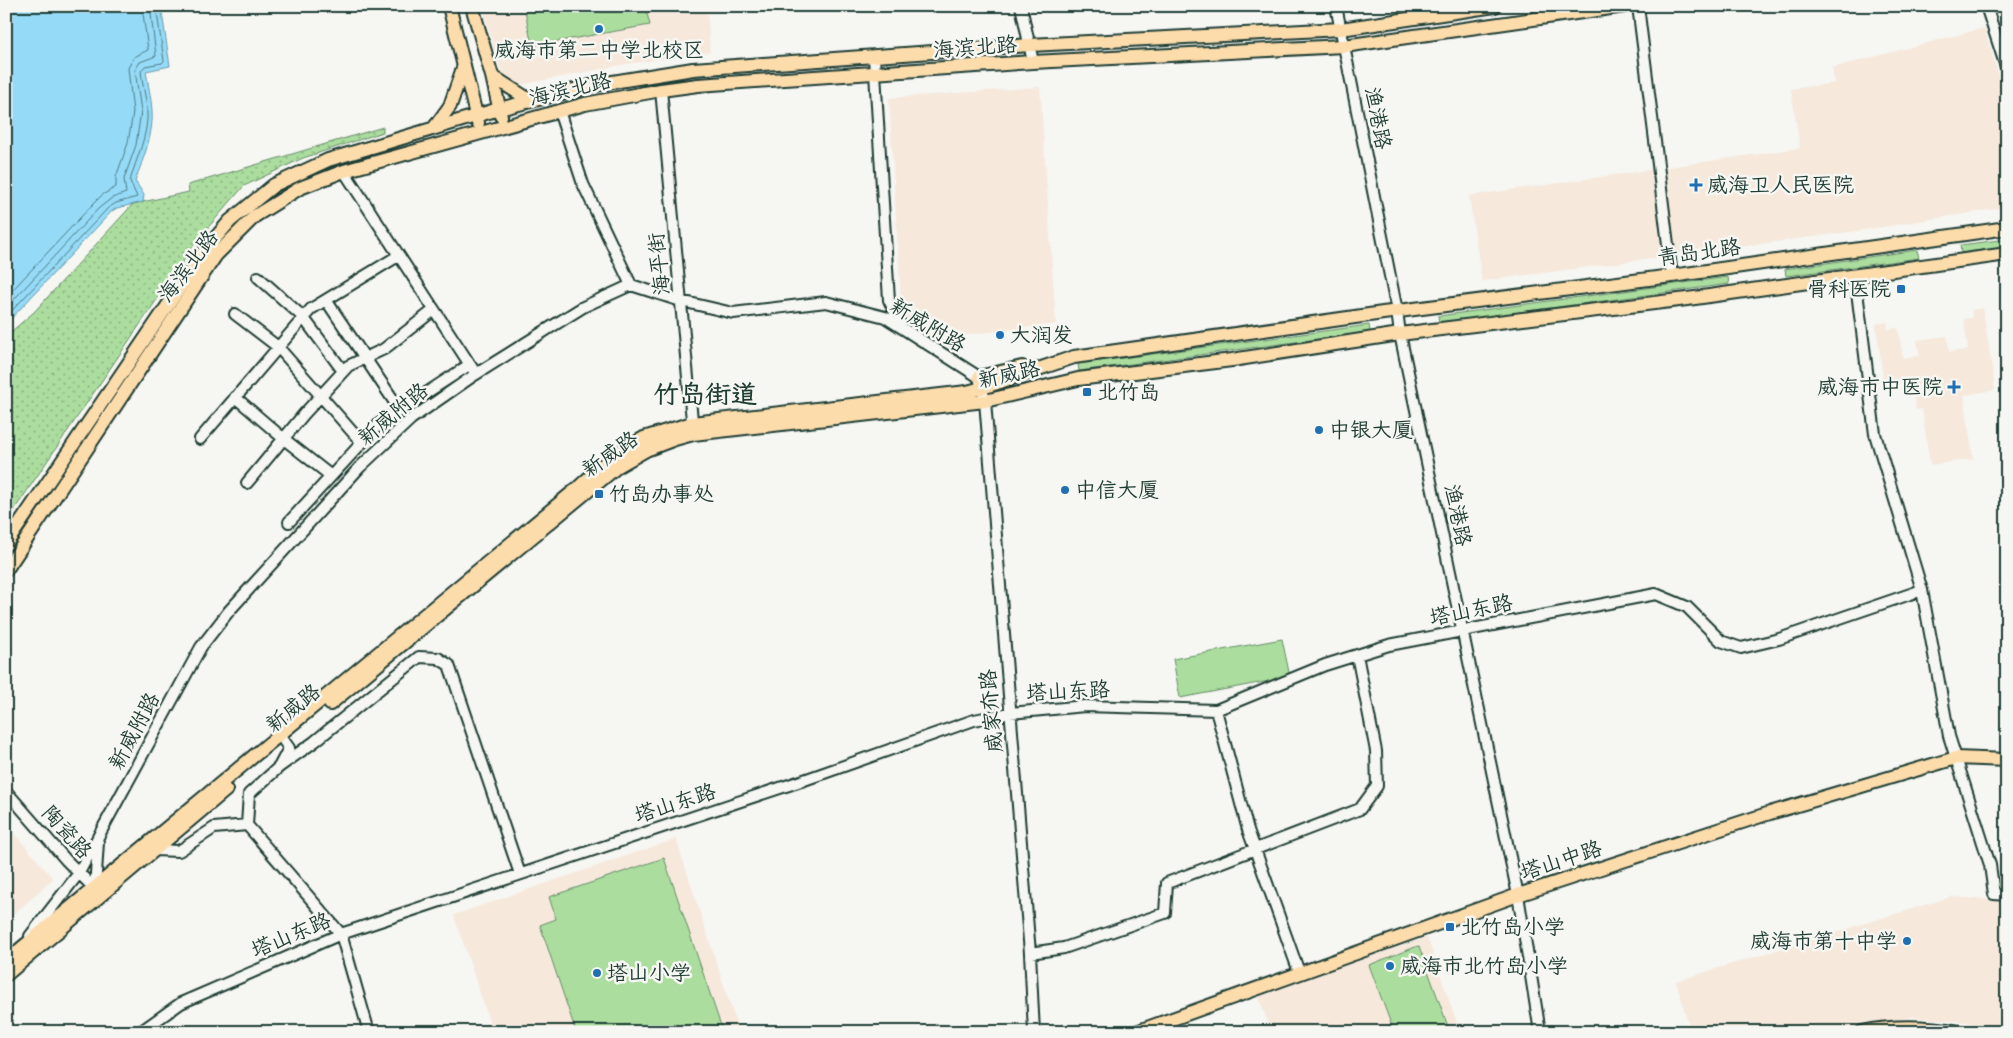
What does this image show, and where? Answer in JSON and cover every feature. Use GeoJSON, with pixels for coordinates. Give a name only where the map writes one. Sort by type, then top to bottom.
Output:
{"type":"FeatureCollection","features":[{"type":"Feature","properties":{"kind":"main road"},"geometry":{"type":"LineString","coordinates":[[449,6],[481,132]]}},
{"type":"Feature","properties":{"kind":"main road"},"geometry":{"type":"LineString","coordinates":[[472,6],[492,76],[503,126]]}},
{"type":"Feature","properties":{"kind":"main road","name":"海滨北路"},"geometry":{"type":"LineString","coordinates":[[6,544],[206,249],[230,222],[274,185],[328,160],[499,109],[594,84],[658,73],[1030,45],[1341,29],[1495,6]]}},
{"type":"Feature","properties":{"kind":"main road","name":"海滨北路"},"geometry":{"type":"LineString","coordinates":[[6,570],[216,255],[255,216],[300,188],[344,171],[585,104],[698,85],[1033,62],[1344,46],[1625,6]]}},
{"type":"Feature","properties":{"kind":"main road"},"geometry":{"type":"LineString","coordinates":[[434,128],[450,106],[464,65]]}},
{"type":"Feature","properties":{"kind":"main road"},"geometry":{"type":"LineString","coordinates":[[492,76],[531,101]]}},
{"type":"Feature","properties":{"kind":"main road","name":"青岛北路"},"geometry":{"type":"LineString","coordinates":[[1397,311],[1672,276],[2007,228]]}},
{"type":"Feature","properties":{"kind":"main road"},"geometry":{"type":"LineString","coordinates":[[1400,334],[1685,300],[2007,254]]}},
{"type":"Feature","properties":{"kind":"main road","name":"新威路"},"geometry":{"type":"LineString","coordinates":[[982,389],[1074,356],[1397,311]]}},
{"type":"Feature","properties":{"kind":"main road","name":"新威路"},"geometry":{"type":"LineString","coordinates":[[6,975],[98,892],[137,852],[571,494],[612,457],[644,438],[692,429],[982,389],[1232,360],[1400,334]]}},
{"type":"Feature","properties":{"kind":"main road","name":"新威路"},"geometry":{"type":"LineString","coordinates":[[6,961],[154,850],[618,466],[646,450],[674,439],[692,429]]}},
{"type":"Feature","properties":{"kind":"main road","name":"塔山中路"},"geometry":{"type":"LineString","coordinates":[[1136,1032],[1518,895],[1770,813],[1956,758],[2007,760]]}},
{"type":"Feature","properties":{"kind":"main road"},"geometry":{"type":"LineString","coordinates":[[1862,1032],[1904,1026],[1940,1028],[1960,1032]]}},
{"type":"Feature","properties":{"kind":"street"},"geometry":{"type":"LineString","coordinates":[[1021,6],[1033,62]]}},
{"type":"Feature","properties":{"kind":"street","name":"渔港路"},"geometry":{"type":"LineString","coordinates":[[1336,6],[1400,334],[1518,895],[1540,1032]]}},
{"type":"Feature","properties":{"kind":"street"},"geometry":{"type":"LineString","coordinates":[[1638,6],[1672,276]]}},
{"type":"Feature","properties":{"kind":"street"},"geometry":{"type":"LineString","coordinates":[[1986,6],[2007,70]]}},
{"type":"Feature","properties":{"kind":"street"},"geometry":{"type":"LineString","coordinates":[[874,57],[890,300],[902,328]]}},
{"type":"Feature","properties":{"kind":"street","name":"海平街"},"geometry":{"type":"LineString","coordinates":[[661,90],[692,429]]}},
{"type":"Feature","properties":{"kind":"street"},"geometry":{"type":"LineString","coordinates":[[559,111],[583,184],[631,285]]}},
{"type":"Feature","properties":{"kind":"street"},"geometry":{"type":"LineString","coordinates":[[344,171],[476,374]]}},
{"type":"Feature","properties":{"kind":"street"},"geometry":{"type":"LineString","coordinates":[[200,439],[311,309],[398,256]]}},
{"type":"Feature","properties":{"kind":"street"},"geometry":{"type":"LineString","coordinates":[[258,276],[303,318],[343,371]]}},
{"type":"Feature","properties":{"kind":"street"},"geometry":{"type":"LineString","coordinates":[[1855,276],[1875,434],[1922,590],[1949,736],[1990,865],[1994,894],[2007,895]]}},
{"type":"Feature","properties":{"kind":"street","name":"新威附路"},"geometry":{"type":"LineString","coordinates":[[20,949],[79,873],[201,647],[230,611],[360,467],[411,419],[476,374],[583,307],[631,285],[681,301],[733,313],[826,302],[885,317],[982,389]]}},
{"type":"Feature","properties":{"kind":"street"},"geometry":{"type":"LineString","coordinates":[[326,300],[400,410]]}},
{"type":"Feature","properties":{"kind":"street"},"geometry":{"type":"LineString","coordinates":[[248,483],[320,396],[348,366],[384,349],[434,310]]}},
{"type":"Feature","properties":{"kind":"street"},"geometry":{"type":"LineString","coordinates":[[236,314],[278,347],[362,442]]}},
{"type":"Feature","properties":{"kind":"street"},"geometry":{"type":"LineString","coordinates":[[289,522],[380,423],[469,365]]}},
{"type":"Feature","properties":{"kind":"street","name":"威家夼路"},"geometry":{"type":"LineString","coordinates":[[982,389],[1030,953],[1034,1032]]}},
{"type":"Feature","properties":{"kind":"street"},"geometry":{"type":"LineString","coordinates":[[236,397],[284,439],[331,476]]}},
{"type":"Feature","properties":{"kind":"street","name":"塔山东路"},"geometry":{"type":"LineString","coordinates":[[140,1032],[182,1003],[341,934],[807,779],[974,720],[1010,713],[1085,706],[1216,710],[1325,664],[1389,645],[1656,594],[1688,607],[1721,641],[1741,648],[1779,639],[1922,590]]}},
{"type":"Feature","properties":{"kind":"street"},"geometry":{"type":"LineString","coordinates":[[1030,953],[1064,948],[1165,913],[1167,883],[1360,809],[1377,786],[1376,751],[1358,655]]}},
{"type":"Feature","properties":{"kind":"street"},"geometry":{"type":"LineString","coordinates":[[369,1032],[341,934],[247,825],[250,794],[279,767],[314,742],[419,656],[438,658],[449,665],[520,874]]}},
{"type":"Feature","properties":{"kind":"street"},"geometry":{"type":"LineString","coordinates":[[1216,710],[1248,830],[1299,972]]}},
{"type":"Feature","properties":{"kind":"street"},"geometry":{"type":"LineString","coordinates":[[279,767],[289,748],[284,741]]}},
{"type":"Feature","properties":{"kind":"street","name":"陶瓷路"},"geometry":{"type":"LineString","coordinates":[[6,791],[98,892]]}},
{"type":"Feature","properties":{"kind":"street"},"geometry":{"type":"LineString","coordinates":[[154,850],[179,851],[214,828],[247,825]]}},
{"type":"Feature","properties":{"kind":"street"},"geometry":{"type":"LineString","coordinates":[[98,837],[98,892]]}},
{"type":"Feature","properties":{"kind":"shaded area","name":"威海市第二中学北校区"},"geometry":{"type":"Polygon","coordinates":[[[482,6],[707,6],[710,52],[626,64],[514,85],[502,74],[482,6]]]}},
{"type":"Feature","properties":{"kind":"shaded area"},"geometry":{"type":"Polygon","coordinates":[[[1984,28],[2007,103],[2007,207],[1857,231],[1482,281],[1469,196],[1800,148],[1791,89],[1835,83],[1832,68],[1984,28]]]}},
{"type":"Feature","properties":{"kind":"shaded area"},"geometry":{"type":"Polygon","coordinates":[[[1040,87],[1056,324],[932,339],[902,318],[889,98],[1040,87]]]}},
{"type":"Feature","properties":{"kind":"shaded area","name":"威海市中医院"},"geometry":{"type":"Polygon","coordinates":[[[1983,308],[1995,390],[1964,395],[1973,459],[1930,465],[1922,409],[1916,410],[1912,381],[1884,385],[1876,324],[1887,322],[1888,329],[1898,328],[1903,358],[1920,356],[1917,340],[1947,336],[1949,352],[1968,350],[1964,319],[1972,318],[1972,310],[1983,308]]]}},
{"type":"Feature","properties":{"kind":"shaded area"},"geometry":{"type":"Polygon","coordinates":[[[6,823],[53,879],[6,921],[6,823]]]}},
{"type":"Feature","properties":{"kind":"shaded area","name":"塔山小学"},"geometry":{"type":"Polygon","coordinates":[[[676,839],[739,1032],[493,1032],[454,915],[676,839]]]}},
{"type":"Feature","properties":{"kind":"shaded area","name":"威海市第十中学"},"geometry":{"type":"Polygon","coordinates":[[[1951,897],[2007,901],[2007,1032],[2000,1032],[1966,1022],[1914,1017],[1854,1026],[1837,1032],[1691,1032],[1676,981],[1951,897]]]}},
{"type":"Feature","properties":{"kind":"shaded area","name":"威海市北竹岛小学"},"geometry":{"type":"Polygon","coordinates":[[[1427,937],[1460,1032],[1271,1032],[1258,995],[1427,937]]]}},
{"type":"Feature","properties":{"kind":"green space"},"geometry":{"type":"Polygon","coordinates":[[[524,6],[645,6],[650,25],[532,46],[524,6]]]}},
{"type":"Feature","properties":{"kind":"green space"},"geometry":{"type":"Polygon","coordinates":[[[383,127],[383,132],[303,158],[244,186],[198,239],[6,522],[6,336],[34,312],[133,204],[189,192],[188,185],[383,127]]]}},
{"type":"Feature","properties":{"kind":"green space"},"geometry":{"type":"Polygon","coordinates":[[[2007,239],[2007,247],[1961,253],[1960,245],[2007,239]]]}},
{"type":"Feature","properties":{"kind":"green space"},"geometry":{"type":"Polygon","coordinates":[[[1917,250],[1919,258],[1786,276],[1785,269],[1917,250]]]}},
{"type":"Feature","properties":{"kind":"green space"},"geometry":{"type":"Polygon","coordinates":[[[1728,277],[1729,284],[1439,323],[1438,316],[1728,277]]]}},
{"type":"Feature","properties":{"kind":"green space"},"geometry":{"type":"Polygon","coordinates":[[[1369,325],[1370,332],[1079,371],[1078,364],[1369,325]]]}},
{"type":"Feature","properties":{"kind":"green space"},"geometry":{"type":"Polygon","coordinates":[[[1282,639],[1290,677],[1180,698],[1173,659],[1282,639]]]}},
{"type":"Feature","properties":{"kind":"green space"},"geometry":{"type":"Polygon","coordinates":[[[664,858],[723,1032],[576,1032],[540,925],[556,919],[549,897],[664,858]]]}},
{"type":"Feature","properties":{"kind":"green space"},"geometry":{"type":"Polygon","coordinates":[[[1419,946],[1450,1032],[1394,1032],[1369,965],[1419,946]]]}},
{"type":"Feature","properties":{"kind":"water"},"geometry":{"type":"Polygon","coordinates":[[[6,6],[161,6],[170,66],[146,71],[152,119],[147,146],[135,181],[144,195],[143,202],[112,211],[6,324],[6,6]]]}},
{"type":"Feature","properties":{"kind":"place","name":"威海市第二中学北校区"},"geometry":{"type":"Point","coordinates":[599,29]}},
{"type":"Feature","properties":{"kind":"place","name":"威海卫人民医院"},"geometry":{"type":"Point","coordinates":[1696,185]}},
{"type":"Feature","properties":{"kind":"place","name":"骨科医院"},"geometry":{"type":"Point","coordinates":[1901,289]}},
{"type":"Feature","properties":{"kind":"place","name":"大润发"},"geometry":{"type":"Point","coordinates":[1000,335]}},
{"type":"Feature","properties":{"kind":"place","name":"威海市中医院"},"geometry":{"type":"Point","coordinates":[1954,387]}},
{"type":"Feature","properties":{"kind":"place","name":"北竹岛"},"geometry":{"type":"Point","coordinates":[1087,392]}},
{"type":"Feature","properties":{"kind":"place","name":"中银大厦"},"geometry":{"type":"Point","coordinates":[1319,430]}},
{"type":"Feature","properties":{"kind":"place","name":"中信大厦"},"geometry":{"type":"Point","coordinates":[1065,490]}},
{"type":"Feature","properties":{"kind":"place","name":"竹岛办事处"},"geometry":{"type":"Point","coordinates":[599,494]}},
{"type":"Feature","properties":{"kind":"place","name":"北竹岛小学"},"geometry":{"type":"Point","coordinates":[1450,927]}},
{"type":"Feature","properties":{"kind":"place","name":"威海市第十中学"},"geometry":{"type":"Point","coordinates":[1907,941]}},
{"type":"Feature","properties":{"kind":"place","name":"威海市北竹岛小学"},"geometry":{"type":"Point","coordinates":[1390,966]}},
{"type":"Feature","properties":{"kind":"place","name":"塔山小学"},"geometry":{"type":"Point","coordinates":[597,973]}},
{"type":"Feature","properties":{"kind":"district","name":"竹岛街道"},"geometry":{"type":"Point","coordinates":[705,394]}}]}
